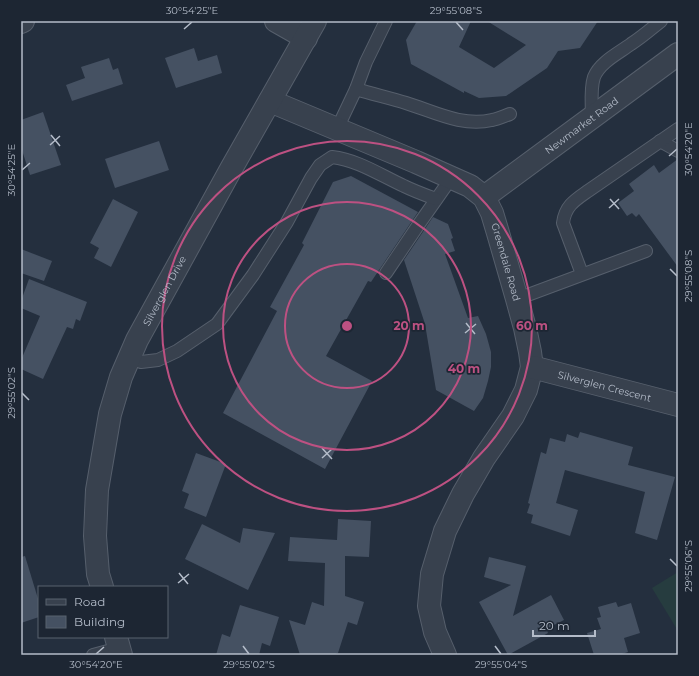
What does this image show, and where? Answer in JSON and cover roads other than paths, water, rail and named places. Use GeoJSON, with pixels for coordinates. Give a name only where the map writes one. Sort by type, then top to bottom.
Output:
{"type":"FeatureCollection","features":[{"type":"Feature","properties":{"kind":"street"},"geometry":{"type":"LineString","coordinates":[[276,21],[311,29]]}},
{"type":"Feature","properties":{"kind":"street","name":"Silverglen Drive"},"geometry":{"type":"LineString","coordinates":[[102,586],[98,574],[95,536],[97,490],[110,414],[121,377],[137,340],[231,169],[311,29]]}},
{"type":"Feature","properties":{"kind":"street","name":"Newmarket Road"},"geometry":{"type":"LineString","coordinates":[[484,197],[678,54]]}},
{"type":"Feature","properties":{"kind":"street","name":"Greendale Road"},"geometry":{"type":"LineString","coordinates":[[270,101],[452,177],[470,186],[484,197],[492,213],[518,299],[529,346],[532,367],[526,390],[513,416],[484,458],[445,531],[432,574],[429,606],[435,632],[445,655]]}},
{"type":"Feature","properties":{"kind":"street","name":"Silverglen Crescent"},"geometry":{"type":"LineString","coordinates":[[532,367],[678,405]]}},
{"type":"Feature","properties":{"kind":"lane"},"geometry":{"type":"LineString","coordinates":[[337,129],[356,89],[366,62],[386,21]]}},
{"type":"Feature","properties":{"kind":"lane"},"geometry":{"type":"LineString","coordinates":[[592,117],[592,89],[594,77],[598,70],[605,63],[633,44],[661,21]]}},
{"type":"Feature","properties":{"kind":"lane"},"geometry":{"type":"LineString","coordinates":[[356,89],[406,103],[442,116],[463,121],[478,122],[493,120],[510,114]]}},
{"type":"Feature","properties":{"kind":"lane"},"geometry":{"type":"LineString","coordinates":[[582,274],[563,223],[566,210],[583,194],[678,129]]}},
{"type":"Feature","properties":{"kind":"lane"},"geometry":{"type":"LineString","coordinates":[[660,141],[678,151]]}},
{"type":"Feature","properties":{"kind":"lane"},"geometry":{"type":"LineString","coordinates":[[129,357],[140,362],[158,360],[177,350],[217,324],[253,275],[287,222],[311,178],[320,165],[332,157],[355,162],[406,187],[436,199]]}},
{"type":"Feature","properties":{"kind":"lane"},"geometry":{"type":"LineString","coordinates":[[386,273],[452,177]]}},
{"type":"Feature","properties":{"kind":"lane"},"geometry":{"type":"LineString","coordinates":[[518,299],[646,251]]}},
{"type":"Feature","properties":{"kind":"lane"},"geometry":{"type":"LineString","coordinates":[[93,655],[119,647]]}}]}
